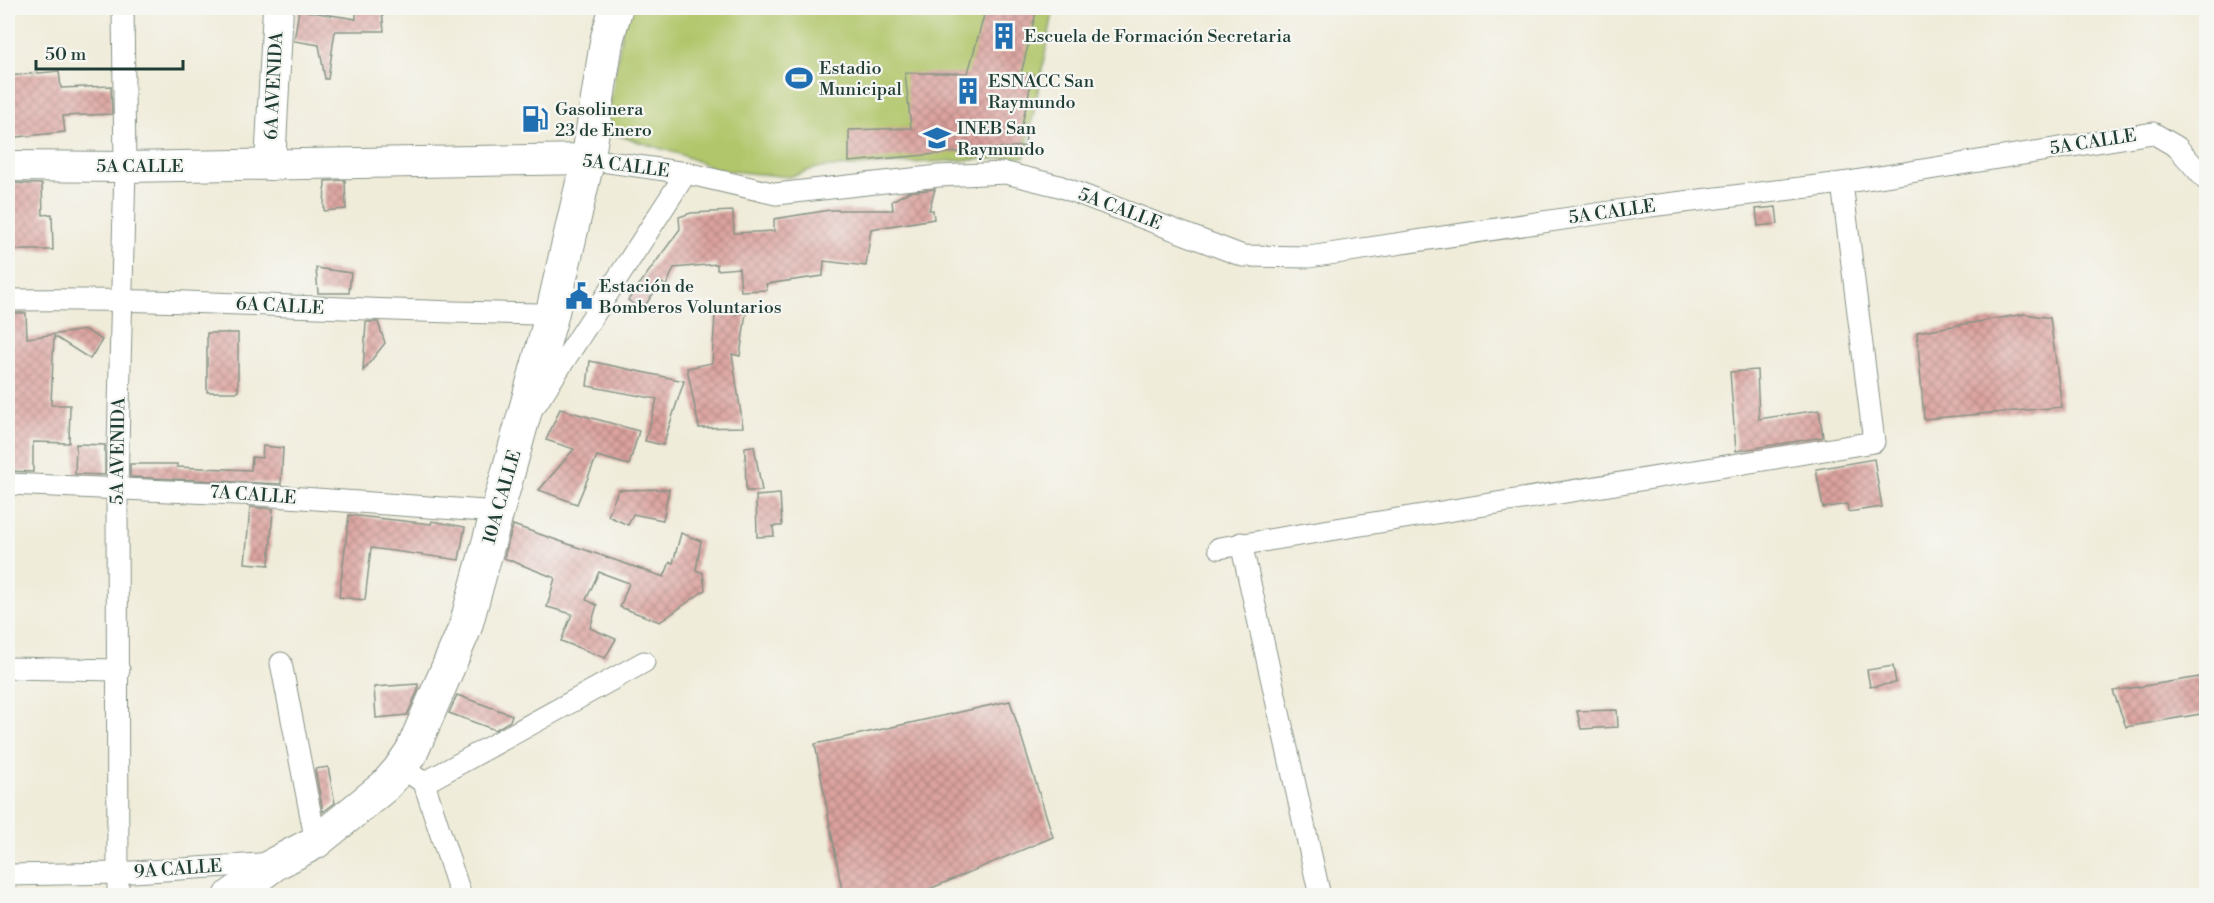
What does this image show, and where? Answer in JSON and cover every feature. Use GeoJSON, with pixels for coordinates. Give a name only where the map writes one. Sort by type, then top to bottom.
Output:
{"type":"FeatureCollection","features":[{"type":"Feature","properties":{"kind":"main road","name":"10A CALLE"},"geometry":{"type":"LineString","coordinates":[[231,896],[276,863],[316,842],[385,786],[412,776],[416,742],[465,628],[552,314],[588,159],[607,39],[616,8]]}},
{"type":"Feature","properties":{"kind":"street","name":"5A AVENIDA"},"geometry":{"type":"LineString","coordinates":[[118,896],[117,487],[125,167],[123,8]]}},
{"type":"Feature","properties":{"kind":"street","name":"6A AVENIDA"},"geometry":{"type":"LineString","coordinates":[[270,165],[278,8]]}},
{"type":"Feature","properties":{"kind":"street","name":"5A CALLE"},"geometry":{"type":"LineString","coordinates":[[8,166],[125,167],[588,159],[686,173],[776,194],[939,176],[1006,173],[1059,186],[1243,256],[1309,257],[1650,206],[1842,183],[2153,133],[2177,147],[2206,180]]}},
{"type":"Feature","properties":{"kind":"street"},"geometry":{"type":"LineString","coordinates":[[522,425],[686,173]]}},
{"type":"Feature","properties":{"kind":"street"},"geometry":{"type":"LineString","coordinates":[[1219,548],[1874,442],[1842,183]]}},
{"type":"Feature","properties":{"kind":"street","name":"6A CALLE"},"geometry":{"type":"LineString","coordinates":[[8,300],[123,298],[451,313],[552,314]]}},
{"type":"Feature","properties":{"kind":"street","name":"7A CALLE"},"geometry":{"type":"LineString","coordinates":[[8,484],[117,487],[498,512]]}},
{"type":"Feature","properties":{"kind":"street"},"geometry":{"type":"LineString","coordinates":[[1241,543],[1320,896]]}},
{"type":"Feature","properties":{"kind":"street"},"geometry":{"type":"LineString","coordinates":[[461,896],[412,776],[644,662]]}},
{"type":"Feature","properties":{"kind":"street"},"geometry":{"type":"LineString","coordinates":[[281,663],[316,842]]}},
{"type":"Feature","properties":{"kind":"street"},"geometry":{"type":"LineString","coordinates":[[8,668],[119,670]]}},
{"type":"Feature","properties":{"kind":"street","name":"9A CALLE"},"geometry":{"type":"LineString","coordinates":[[8,875],[117,873],[276,863]]}},
{"type":"Feature","properties":{"kind":"green space"},"geometry":{"type":"Polygon","coordinates":[[[626,8],[1054,8],[1025,157],[816,168],[789,177],[720,170],[679,154],[613,134],[607,123],[626,8]]]}},
{"type":"Feature","properties":{"kind":"building"},"geometry":{"type":"Polygon","coordinates":[[[986,8],[1037,8],[1021,74],[1033,74],[1022,125],[1027,125],[1025,146],[849,162],[849,130],[911,128],[905,73],[968,73],[986,8]]]}},
{"type":"Feature","properties":{"kind":"building"},"geometry":{"type":"Polygon","coordinates":[[[299,10],[356,19],[356,10],[382,11],[384,31],[335,31],[328,79],[325,79],[319,45],[294,41],[299,10]]]}},
{"type":"Feature","properties":{"kind":"building"},"geometry":{"type":"Polygon","coordinates":[[[59,71],[61,88],[111,86],[112,114],[63,116],[65,132],[8,138],[8,76],[59,71]]]}},
{"type":"Feature","properties":{"kind":"building"},"geometry":{"type":"Polygon","coordinates":[[[345,180],[346,209],[324,211],[325,181],[345,180]]]}},
{"type":"Feature","properties":{"kind":"building"},"geometry":{"type":"Polygon","coordinates":[[[8,183],[42,184],[43,215],[52,214],[53,250],[8,250],[8,183]]]}},
{"type":"Feature","properties":{"kind":"building"},"geometry":{"type":"Polygon","coordinates":[[[935,189],[929,210],[933,210],[934,219],[871,229],[866,266],[824,261],[823,276],[766,284],[767,290],[741,291],[739,268],[717,270],[717,264],[674,268],[666,286],[661,282],[642,310],[628,300],[680,229],[679,217],[691,213],[733,211],[734,233],[774,231],[774,219],[830,210],[893,210],[892,201],[908,192],[935,189]]]}},
{"type":"Feature","properties":{"kind":"building"},"geometry":{"type":"Polygon","coordinates":[[[1776,207],[1778,224],[1758,226],[1756,209],[1776,207]]]}},
{"type":"Feature","properties":{"kind":"building"},"geometry":{"type":"Polygon","coordinates":[[[316,268],[351,273],[349,293],[318,293],[316,268]]]}},
{"type":"Feature","properties":{"kind":"building"},"geometry":{"type":"Polygon","coordinates":[[[8,313],[26,313],[27,338],[86,330],[102,340],[90,359],[54,336],[51,405],[70,405],[69,443],[33,442],[33,472],[8,471],[8,313]]]}},
{"type":"Feature","properties":{"kind":"building"},"geometry":{"type":"Polygon","coordinates":[[[746,313],[740,356],[732,354],[743,427],[699,428],[687,368],[712,363],[715,315],[746,313]]]}},
{"type":"Feature","properties":{"kind":"building"},"geometry":{"type":"Polygon","coordinates":[[[2025,314],[2050,318],[2062,407],[1924,419],[1917,332],[2025,314]]]}},
{"type":"Feature","properties":{"kind":"building"},"geometry":{"type":"Polygon","coordinates":[[[366,322],[378,322],[385,343],[363,371],[366,322]]]}},
{"type":"Feature","properties":{"kind":"building"},"geometry":{"type":"Polygon","coordinates":[[[207,333],[238,333],[238,392],[207,392],[207,333]]]}},
{"type":"Feature","properties":{"kind":"building"},"geometry":{"type":"Polygon","coordinates":[[[590,361],[684,381],[663,445],[645,441],[657,399],[587,386],[590,361]]]}},
{"type":"Feature","properties":{"kind":"building"},"geometry":{"type":"Polygon","coordinates":[[[1757,370],[1759,419],[1819,410],[1823,437],[1736,451],[1730,372],[1757,370]]]}},
{"type":"Feature","properties":{"kind":"building"},"geometry":{"type":"Polygon","coordinates":[[[560,409],[639,431],[629,465],[597,456],[577,504],[539,490],[574,449],[546,440],[560,409]]]}},
{"type":"Feature","properties":{"kind":"building"},"geometry":{"type":"Polygon","coordinates":[[[76,444],[105,445],[105,475],[75,474],[76,444]]]}},
{"type":"Feature","properties":{"kind":"building"},"geometry":{"type":"Polygon","coordinates":[[[263,446],[283,448],[281,484],[130,477],[130,464],[177,464],[177,467],[251,470],[252,457],[262,458],[263,446]]]}},
{"type":"Feature","properties":{"kind":"building"},"geometry":{"type":"Polygon","coordinates":[[[754,446],[762,491],[746,491],[745,447],[754,446]]]}},
{"type":"Feature","properties":{"kind":"building"},"geometry":{"type":"Polygon","coordinates":[[[1874,459],[1882,507],[1848,512],[1847,504],[1823,508],[1816,469],[1874,459]]]}},
{"type":"Feature","properties":{"kind":"building"},"geometry":{"type":"Polygon","coordinates":[[[669,489],[663,520],[633,514],[628,525],[608,516],[618,490],[669,489]]]}},
{"type":"Feature","properties":{"kind":"building"},"geometry":{"type":"Polygon","coordinates":[[[780,494],[782,526],[773,526],[774,536],[757,537],[756,496],[780,494]]]}},
{"type":"Feature","properties":{"kind":"building"},"geometry":{"type":"Polygon","coordinates":[[[250,507],[273,509],[269,565],[245,563],[250,507]]]}},
{"type":"Feature","properties":{"kind":"building"},"geometry":{"type":"Polygon","coordinates":[[[349,515],[431,524],[432,521],[465,527],[459,560],[371,548],[365,600],[339,597],[349,515]]]}},
{"type":"Feature","properties":{"kind":"building"},"geometry":{"type":"Polygon","coordinates":[[[513,525],[664,577],[670,562],[673,563],[681,533],[701,541],[696,570],[703,573],[705,590],[660,622],[620,607],[629,583],[599,572],[586,600],[597,605],[590,628],[616,639],[605,658],[561,641],[572,614],[547,607],[555,578],[504,558],[513,525]]]}},
{"type":"Feature","properties":{"kind":"building"},"geometry":{"type":"Polygon","coordinates":[[[1893,666],[1896,683],[1870,687],[1867,670],[1893,666]]]}},
{"type":"Feature","properties":{"kind":"building"},"geometry":{"type":"Polygon","coordinates":[[[2206,676],[2206,713],[2126,727],[2113,691],[2206,676]]]}},
{"type":"Feature","properties":{"kind":"building"},"geometry":{"type":"Polygon","coordinates":[[[418,684],[418,690],[407,715],[376,718],[374,687],[418,684]]]}},
{"type":"Feature","properties":{"kind":"building"},"geometry":{"type":"Polygon","coordinates":[[[457,695],[512,715],[510,721],[495,730],[449,713],[457,695]]]}},
{"type":"Feature","properties":{"kind":"building"},"geometry":{"type":"Polygon","coordinates":[[[1010,701],[1053,837],[913,896],[843,896],[815,744],[1010,701]]]}},
{"type":"Feature","properties":{"kind":"building"},"geometry":{"type":"Polygon","coordinates":[[[1617,710],[1618,727],[1581,729],[1577,711],[1617,710]]]}},
{"type":"Feature","properties":{"kind":"building"},"geometry":{"type":"Polygon","coordinates":[[[328,767],[335,803],[323,812],[315,769],[328,767]]]}},
{"type":"Feature","properties":{"kind":"place","name":"Escuela de Formación Secretaria"},"geometry":{"type":"Point","coordinates":[1004,36]}},
{"type":"Feature","properties":{"kind":"place","name":"Estadio Municipal"},"geometry":{"type":"Point","coordinates":[799,78]}},
{"type":"Feature","properties":{"kind":"place","name":"ESNACC San Raymundo"},"geometry":{"type":"Point","coordinates":[968,91]}},
{"type":"Feature","properties":{"kind":"place","name":"Gasolinera 23 de Enero"},"geometry":{"type":"Point","coordinates":[535,119]}},
{"type":"Feature","properties":{"kind":"place","name":"INEB San Raymundo"},"geometry":{"type":"Point","coordinates":[937,138]}},
{"type":"Feature","properties":{"kind":"place","name":"Estación de Bomberos Voluntarios"},"geometry":{"type":"Point","coordinates":[579,296]}}]}
